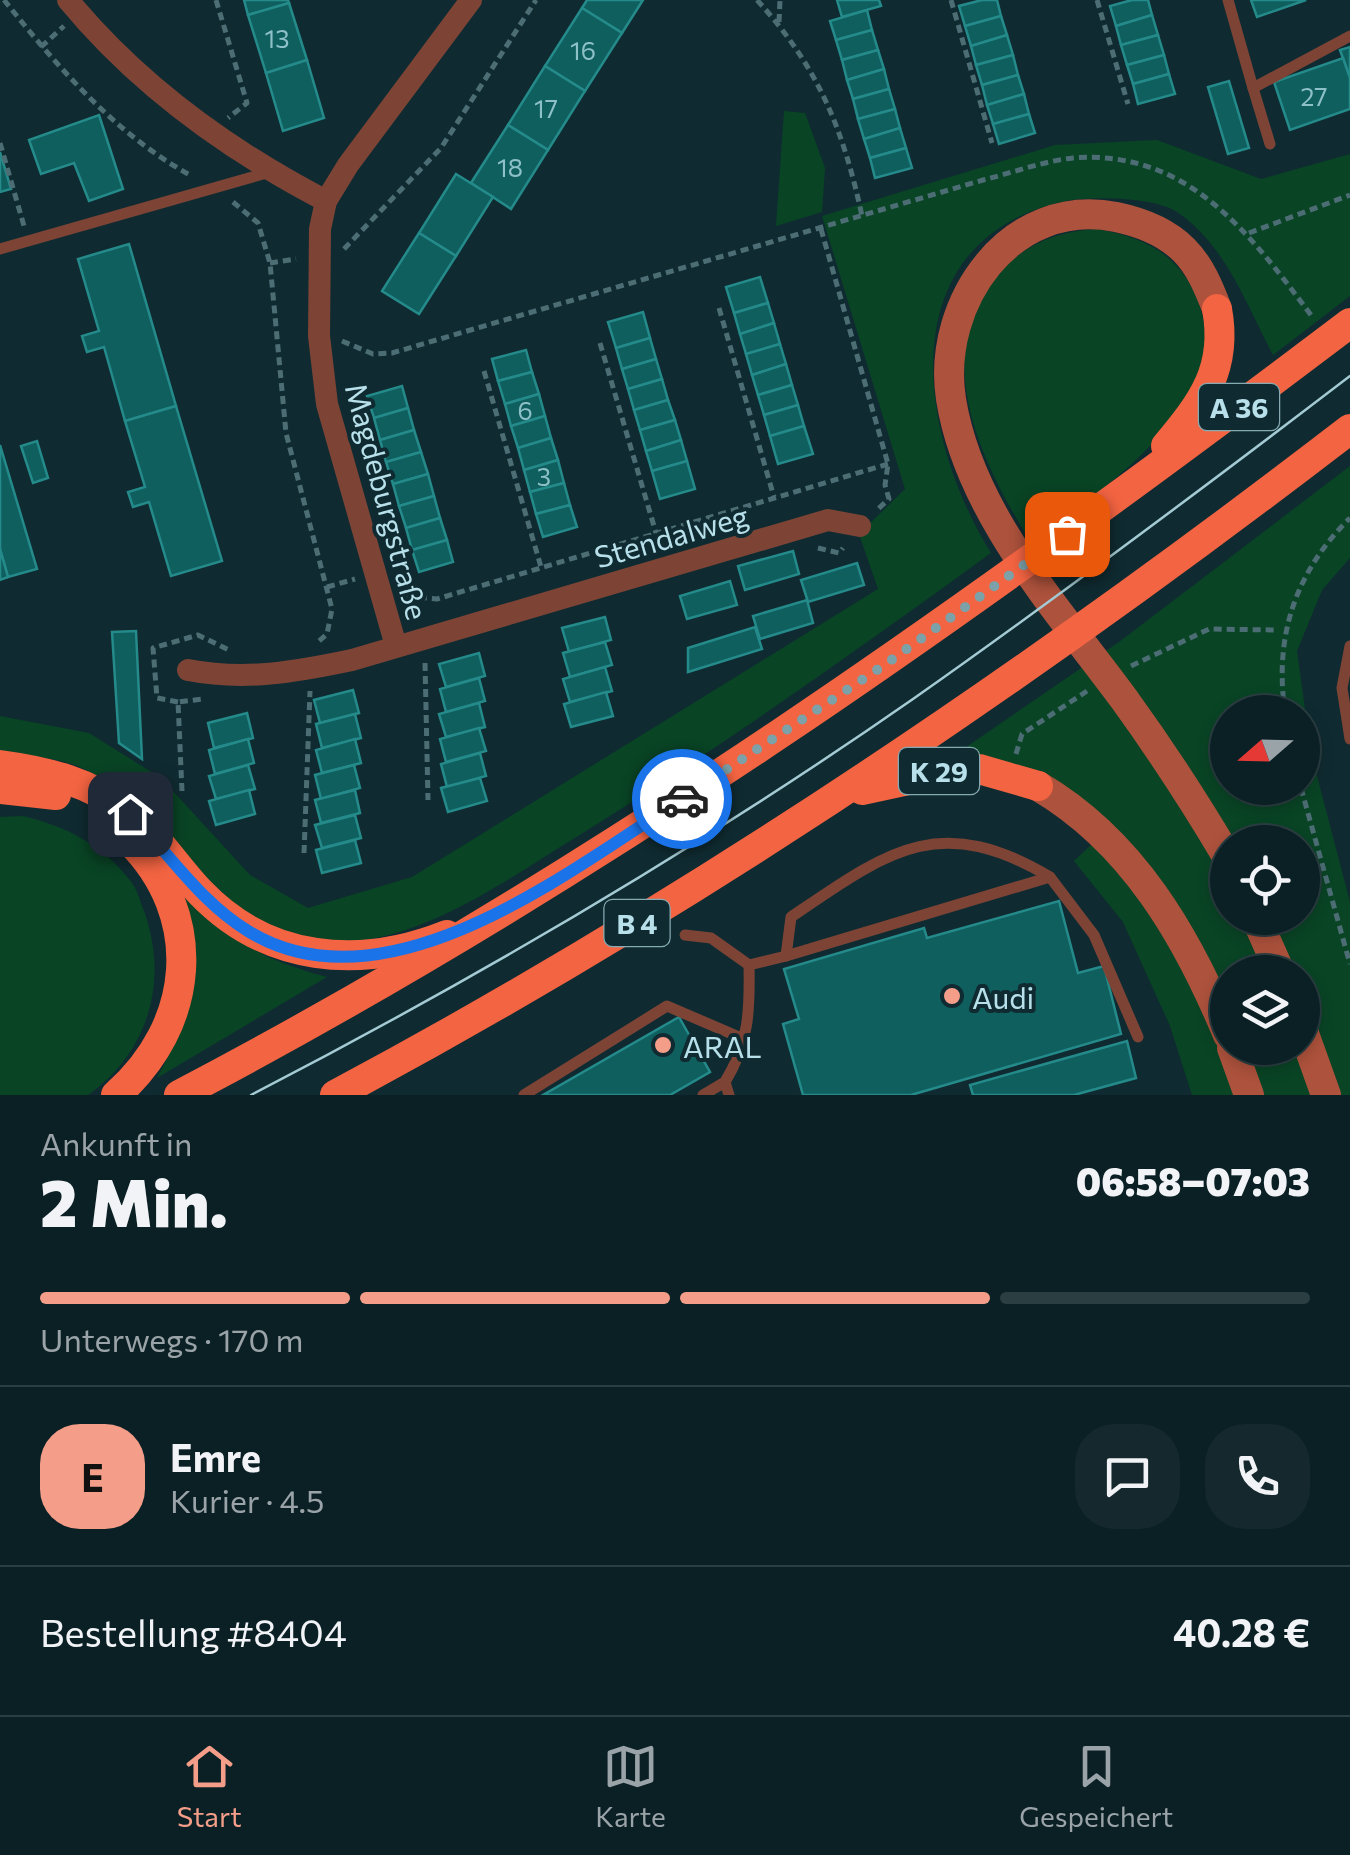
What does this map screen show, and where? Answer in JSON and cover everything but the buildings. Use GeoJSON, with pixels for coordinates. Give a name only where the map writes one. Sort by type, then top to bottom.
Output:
{"type":"FeatureCollection","features":[{"type":"Feature","properties":{"kind":"highway"},"geometry":{"type":"LineString","coordinates":[[1128,491],[1200,406],[1213,382],[1222,338],[1217,309]]}},
{"type":"Feature","properties":{"kind":"highway","name":"A 36"},"geometry":{"type":"LineString","coordinates":[[1128,491],[1350,323]]}},
{"type":"Feature","properties":{"kind":"highway","name":"A 36"},"geometry":{"type":"LineString","coordinates":[[1176,563],[1350,429]]}},
{"type":"Feature","properties":{"kind":"highway","name":"B 4"},"geometry":{"type":"LineString","coordinates":[[179,1095],[355,1000],[506,911],[794,726],[1128,491]]}},
{"type":"Feature","properties":{"kind":"highway","name":"B 4"},"geometry":{"type":"LineString","coordinates":[[335,1095],[470,1023],[840,796],[1176,563]]}},
{"type":"Feature","properties":{"kind":"highway"},"geometry":{"type":"LineString","coordinates":[[0,765],[47,773],[109,798],[142,825],[226,915],[270,943],[296,951],[322,956],[378,953],[434,940],[506,911]]}},
{"type":"Feature","properties":{"kind":"highway","name":"K 29"},"geometry":{"type":"LineString","coordinates":[[840,796],[959,768],[1038,786]]}},
{"type":"Feature","properties":{"kind":"highway"},"geometry":{"type":"LineString","coordinates":[[0,789],[35,790],[84,806],[132,843],[164,888],[179,942],[177,1000],[170,1028],[154,1056],[116,1095]]}},
{"type":"Feature","properties":{"kind":"street"},"geometry":{"type":"LineString","coordinates":[[68,0],[122,58],[210,132],[270,172],[326,201]]}},
{"type":"Feature","properties":{"kind":"street","name":"Magdeburgstraße"},"geometry":{"type":"LineString","coordinates":[[396,646],[327,404],[319,336],[318,256],[326,201],[471,0]]}},
{"type":"Feature","properties":{"kind":"street"},"geometry":{"type":"LineString","coordinates":[[1210,830],[986,499],[959,433],[949,367],[959,312],[982,269],[999,252],[1044,223],[1076,215],[1120,218],[1145,225],[1183,249],[1217,309]]}},
{"type":"Feature","properties":{"kind":"street","name":"Stendalweg"},"geometry":{"type":"LineString","coordinates":[[188,670],[228,678],[279,675],[396,646],[828,520],[860,526]]}},
{"type":"Feature","properties":{"kind":"street","name":"K 29"},"geometry":{"type":"LineString","coordinates":[[1038,786],[1102,832],[1140,875],[1178,930],[1210,997]]}},
{"type":"Feature","properties":{"kind":"street"},"geometry":{"type":"LineString","coordinates":[[1239,1065],[1250,1095]]}},
{"type":"Feature","properties":{"kind":"street"},"geometry":{"type":"LineString","coordinates":[[1315,1065],[1326,1095]]}},
{"type":"Feature","properties":{"kind":"lane"},"geometry":{"type":"LineString","coordinates":[[1228,0],[1270,144]]}},
{"type":"Feature","properties":{"kind":"lane"},"geometry":{"type":"LineString","coordinates":[[1254,88],[1350,36]]}},
{"type":"Feature","properties":{"kind":"lane"},"geometry":{"type":"LineString","coordinates":[[0,250],[270,172]]}},
{"type":"Feature","properties":{"kind":"lane"},"geometry":{"type":"LineString","coordinates":[[1350,646],[1342,688],[1350,739]]}},
{"type":"Feature","properties":{"kind":"lane"},"geometry":{"type":"LineString","coordinates":[[786,956],[791,917],[894,854],[943,841],[968,841],[1020,859],[1050,877],[1094,935],[1138,1037]]}},
{"type":"Feature","properties":{"kind":"lane"},"geometry":{"type":"LineString","coordinates":[[686,935],[711,938],[749,965],[1050,877]]}},
{"type":"Feature","properties":{"kind":"lane"},"geometry":{"type":"LineString","coordinates":[[703,1095],[727,1088],[746,1040],[750,1016],[749,965]]}},
{"type":"Feature","properties":{"kind":"lane"},"geometry":{"type":"LineString","coordinates":[[524,1095],[668,1006],[746,1040]]}},
{"type":"Feature","properties":{"kind":"path"},"geometry":{"type":"LineString","coordinates":[[4,0],[42,47],[143,145],[214,188],[258,222],[270,263],[286,432],[332,609],[327,634],[309,650]]}},
{"type":"Feature","properties":{"kind":"path"},"geometry":{"type":"LineString","coordinates":[[210,132],[247,103],[216,0]]}},
{"type":"Feature","properties":{"kind":"path"},"geometry":{"type":"LineString","coordinates":[[362,229],[441,148],[536,0]]}},
{"type":"Feature","properties":{"kind":"path"},"geometry":{"type":"LineString","coordinates":[[757,0],[813,73],[842,131],[862,216]]}},
{"type":"Feature","properties":{"kind":"path"},"geometry":{"type":"LineString","coordinates":[[779,24],[780,0]]}},
{"type":"Feature","properties":{"kind":"path"},"geometry":{"type":"LineString","coordinates":[[951,0],[992,144]]}},
{"type":"Feature","properties":{"kind":"path"},"geometry":{"type":"LineString","coordinates":[[1097,0],[1128,104]]}},
{"type":"Feature","properties":{"kind":"path"},"geometry":{"type":"LineString","coordinates":[[0,143],[29,241]]}},
{"type":"Feature","properties":{"kind":"path"},"geometry":{"type":"LineString","coordinates":[[336,351],[335,338],[374,354],[392,354],[983,180],[1074,158],[1138,165],[1190,183],[1249,232],[1311,314]]}},
{"type":"Feature","properties":{"kind":"path"},"geometry":{"type":"LineString","coordinates":[[1249,232],[1350,195]]}},
{"type":"Feature","properties":{"kind":"path"},"geometry":{"type":"LineString","coordinates":[[821,229],[888,464],[885,485],[889,499],[860,526]]}},
{"type":"Feature","properties":{"kind":"path"},"geometry":{"type":"LineString","coordinates":[[719,308],[774,498]]}},
{"type":"Feature","properties":{"kind":"path"},"geometry":{"type":"LineString","coordinates":[[600,343],[656,533]]}},
{"type":"Feature","properties":{"kind":"path"},"geometry":{"type":"LineString","coordinates":[[484,371],[542,567]]}},
{"type":"Feature","properties":{"kind":"path"},"geometry":{"type":"LineString","coordinates":[[396,585],[414,599],[437,599],[888,464]]}},
{"type":"Feature","properties":{"kind":"path"},"geometry":{"type":"LineString","coordinates":[[1283,695],[1284,630],[1298,586],[1317,555],[1350,518]]}},
{"type":"Feature","properties":{"kind":"path"},"geometry":{"type":"LineString","coordinates":[[326,587],[364,577]]}},
{"type":"Feature","properties":{"kind":"path"},"geometry":{"type":"LineString","coordinates":[[1124,669],[1209,628],[1274,630]]}},
{"type":"Feature","properties":{"kind":"path"},"geometry":{"type":"LineString","coordinates":[[178,702],[157,698],[153,648],[198,635],[240,654]]}},
{"type":"Feature","properties":{"kind":"path"},"geometry":{"type":"LineString","coordinates":[[424,652],[428,800]]}},
{"type":"Feature","properties":{"kind":"path"},"geometry":{"type":"LineString","coordinates":[[304,853],[311,686]]}},
{"type":"Feature","properties":{"kind":"path"},"geometry":{"type":"LineString","coordinates":[[1014,760],[1022,734],[1093,686]]}},
{"type":"Feature","properties":{"kind":"path"},"geometry":{"type":"LineString","coordinates":[[1305,805],[1350,964]]}},
{"type":"Feature","properties":{"kind":"green space"},"geometry":{"type":"Polygon","coordinates":[[[784,111],[805,113],[825,168],[822,212],[776,226],[784,111]]]}},
{"type":"Feature","properties":{"kind":"green space"},"geometry":{"type":"Polygon","coordinates":[[[1157,140],[1261,179],[1350,154],[1350,296],[1273,355],[1222,259],[1209,241],[1177,212],[1154,203],[1091,198],[1066,201],[1009,222],[969,255],[945,298],[934,347],[935,399],[946,453],[966,505],[991,553],[631,803],[455,909],[403,931],[365,940],[319,941],[297,937],[256,918],[230,899],[111,784],[73,764],[0,751],[0,716],[89,733],[161,778],[250,875],[308,908],[412,877],[878,589],[859,534],[905,489],[822,216],[1055,145],[1157,140]]]}},
{"type":"Feature","properties":{"kind":"green space"},"geometry":{"type":"Polygon","coordinates":[[[1097,229],[1155,248],[1187,279],[1205,332],[1200,369],[1183,405],[1158,438],[1093,496],[1030,541],[995,477],[969,408],[967,337],[979,303],[1011,261],[1045,240],[1097,229]]]}},
{"type":"Feature","properties":{"kind":"green space"},"geometry":{"type":"Polygon","coordinates":[[[1350,466],[1350,558],[1322,590],[1297,651],[1303,695],[1210,695],[1210,805],[1320,805],[1320,787],[1350,902],[1350,1095],[1192,1095],[1170,1026],[1123,922],[1074,861],[1111,826],[1074,794],[1041,774],[1005,762],[956,754],[1119,642],[1350,466]]]}},
{"type":"Feature","properties":{"kind":"green space"},"geometry":{"type":"Polygon","coordinates":[[[23,816],[69,832],[110,858],[134,886],[151,937],[153,988],[139,1036],[109,1078],[88,1095],[0,1095],[0,817],[23,816]]]}},
{"type":"Feature","properties":{"kind":"green space"},"geometry":{"type":"Polygon","coordinates":[[[172,875],[240,941],[276,960],[327,977],[157,1078],[174,1045],[172,875]]]}},
{"type":"Feature","properties":{"kind":"tram line"},"geometry":{"type":"LineString","coordinates":[[251,1095],[505,957],[753,806],[1023,620],[1350,376]]}},
{"type":"Feature","properties":{"kind":"way so far"},"geometry":{"type":"LineString","coordinates":[[682,799],[883,666],[1067,534]]}},
{"type":"Feature","properties":{"kind":"place","name":"Audi"},"geometry":{"type":"Point","coordinates":[952,996]}},
{"type":"Feature","properties":{"kind":"place","name":"ARAL"},"geometry":{"type":"Point","coordinates":[663,1045]}},
{"type":"Feature","properties":{"kind":"route"},"geometry":{"type":"LineString","coordinates":[[130,814],[200,892],[248,931],[296,951],[352,956],[434,940],[506,911],[682,799]]}}]}
